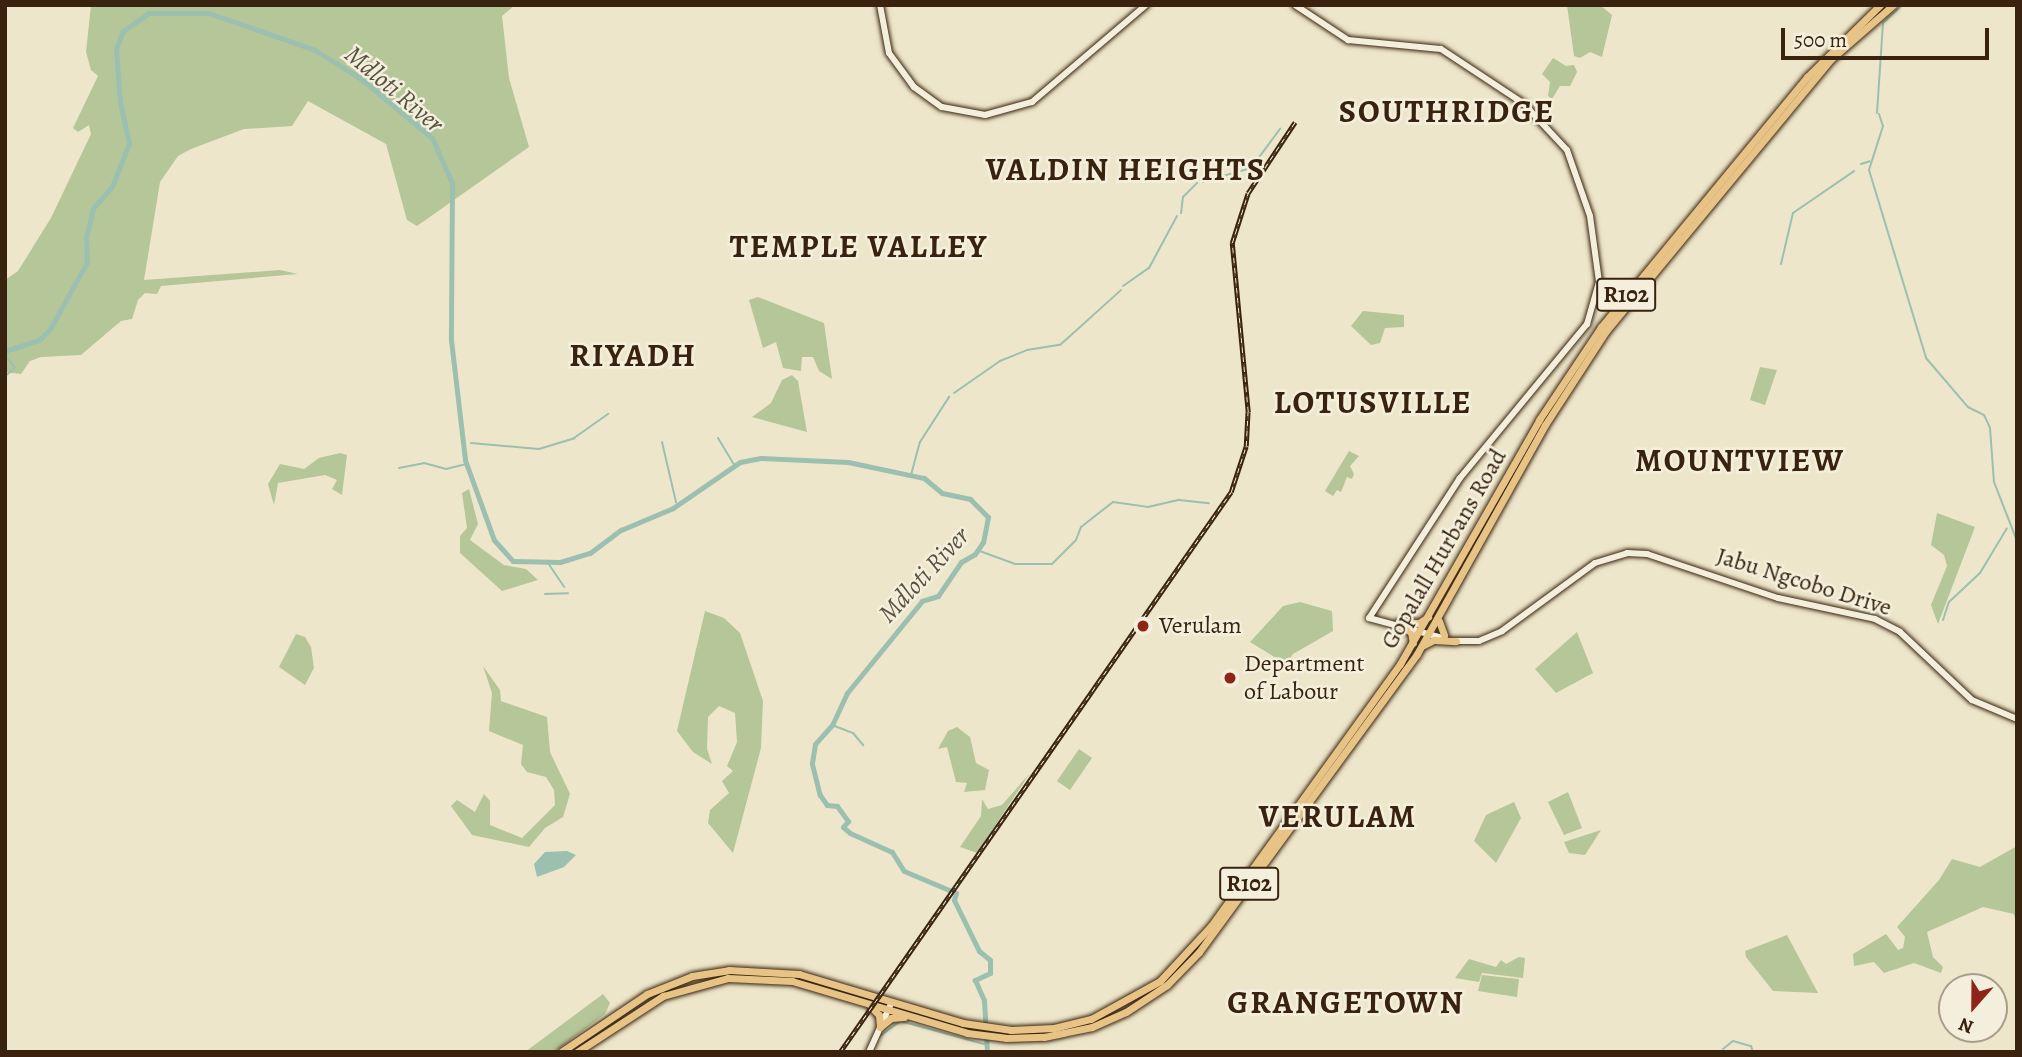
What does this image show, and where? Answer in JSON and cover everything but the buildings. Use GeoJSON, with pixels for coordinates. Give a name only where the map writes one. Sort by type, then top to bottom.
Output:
{"type":"FeatureCollection","features":[{"type":"Feature","properties":{"kind":"main road"},"geometry":{"type":"LineString","coordinates":[[880,5],[890,53],[914,87],[942,107],[985,114],[1032,102],[1146,5]]}},
{"type":"Feature","properties":{"kind":"main road"},"geometry":{"type":"LineString","coordinates":[[1295,5],[1348,40],[1441,49],[1543,120],[1577,172],[1599,266],[1597,298],[1579,337],[1464,472],[1378,600],[1370,617]]}},
{"type":"Feature","properties":{"kind":"main road","name":"Gopalall Hurbans Road"},"geometry":{"type":"LineString","coordinates":[[577,1052],[637,1009],[681,988],[738,978],[792,982],[951,1029],[1006,1038],[1044,1037],[1092,1027],[1143,1002],[1175,978],[1224,919],[1422,646],[1437,603],[1539,420],[1601,327],[1820,62],[1880,5]]}},
{"type":"Feature","properties":{"kind":"main road","name":"Gopalall Hurbans Road"},"geometry":{"type":"LineString","coordinates":[[561,1052],[623,1009],[683,979],[750,968],[805,975],[946,1018],[1011,1030],[1054,1027],[1098,1016],[1141,995],[1176,967],[1211,926],[1413,643],[1439,617],[1545,425],[1606,331],[1831,60],[1893,5]]}},
{"type":"Feature","properties":{"kind":"main road","name":"Jabu Ngcobo Drive"},"geometry":{"type":"LineString","coordinates":[[1370,617],[1386,619],[1457,641],[1493,635],[1595,563],[1627,553],[1647,554],[1778,598],[1875,619],[1900,632],[1972,700],[2017,719]]}},
{"type":"Feature","properties":{"kind":"main road"},"geometry":{"type":"LineString","coordinates":[[1378,600],[1378,614],[1386,619]]}},
{"type":"Feature","properties":{"kind":"main road"},"geometry":{"type":"LineString","coordinates":[[1400,624],[1419,623],[1437,603]]}},
{"type":"Feature","properties":{"kind":"main road","name":"Jabu Ngcobo Drive"},"geometry":{"type":"LineString","coordinates":[[1370,617],[1400,624]]}},
{"type":"Feature","properties":{"kind":"main road"},"geometry":{"type":"LineString","coordinates":[[1439,617],[1444,635]]}},
{"type":"Feature","properties":{"kind":"main road"},"geometry":{"type":"LineString","coordinates":[[1400,624],[1412,633],[1413,643]]}},
{"type":"Feature","properties":{"kind":"main road","name":"Jabu Ngcobo Drive"},"geometry":{"type":"LineString","coordinates":[[1426,632],[1444,635],[1493,635]]}},
{"type":"Feature","properties":{"kind":"main road"},"geometry":{"type":"LineString","coordinates":[[1422,646],[1434,640],[1457,641]]}},
{"type":"Feature","properties":{"kind":"main road"},"geometry":{"type":"LineString","coordinates":[[869,1052],[892,1002]]}},
{"type":"Feature","properties":{"kind":"main road"},"geometry":{"type":"LineString","coordinates":[[868,1004],[879,1015],[880,1027]]}},
{"type":"Feature","properties":{"kind":"main road"},"geometry":{"type":"LineString","coordinates":[[623,1019],[623,1009],[637,1009]]}},
{"type":"Feature","properties":{"kind":"main road"},"geometry":{"type":"LineString","coordinates":[[880,1027],[891,1018],[909,1017]]}},
{"type":"Feature","properties":{"kind":"shaded area"},"geometry":{"type":"Polygon","coordinates":[[[91,5],[515,5],[502,16],[509,78],[529,147],[417,226],[407,220],[386,144],[308,101],[292,126],[244,129],[191,149],[178,156],[160,182],[144,280],[280,270],[298,274],[161,286],[157,294],[145,293],[138,300],[132,319],[121,321],[81,355],[41,357],[30,361],[21,374],[5,372],[5,280],[18,271],[51,218],[91,134],[89,125],[78,132],[73,128],[98,76],[91,70],[86,52],[91,5]]]}},
{"type":"Feature","properties":{"kind":"shaded area"},"geometry":{"type":"Polygon","coordinates":[[[1567,5],[1600,5],[1612,15],[1602,57],[1590,52],[1580,58],[1574,56],[1567,5]]]}},
{"type":"Feature","properties":{"kind":"shaded area"},"geometry":{"type":"Polygon","coordinates":[[[1553,58],[1566,66],[1574,65],[1577,72],[1570,86],[1560,86],[1552,99],[1548,96],[1550,82],[1542,74],[1553,58]]]}},
{"type":"Feature","properties":{"kind":"shaded area"},"geometry":{"type":"Polygon","coordinates":[[[758,297],[824,323],[832,379],[819,371],[813,357],[802,357],[801,371],[783,368],[776,342],[763,348],[749,300],[758,297]]]}},
{"type":"Feature","properties":{"kind":"shaded area"},"geometry":{"type":"Polygon","coordinates":[[[1363,311],[1404,315],[1404,327],[1385,328],[1380,343],[1371,345],[1351,326],[1363,311]]]}},
{"type":"Feature","properties":{"kind":"shaded area"},"geometry":{"type":"Polygon","coordinates":[[[1760,367],[1777,370],[1765,405],[1750,400],[1760,367]]]}},
{"type":"Feature","properties":{"kind":"shaded area"},"geometry":{"type":"Polygon","coordinates":[[[792,375],[798,381],[807,432],[752,417],[771,403],[782,380],[792,375]]]}},
{"type":"Feature","properties":{"kind":"shaded area"},"geometry":{"type":"Polygon","coordinates":[[[1349,451],[1359,456],[1350,466],[1354,474],[1352,479],[1347,477],[1341,492],[1337,490],[1333,496],[1325,491],[1349,451]]]}},
{"type":"Feature","properties":{"kind":"shaded area"},"geometry":{"type":"Polygon","coordinates":[[[340,453],[347,455],[342,495],[332,489],[337,480],[325,475],[278,483],[274,505],[268,484],[280,464],[304,469],[319,458],[340,453]]]}},
{"type":"Feature","properties":{"kind":"shaded area"},"geometry":{"type":"Polygon","coordinates":[[[469,489],[478,524],[470,540],[504,565],[526,569],[538,580],[502,591],[460,553],[460,536],[467,528],[462,493],[469,489]]]}},
{"type":"Feature","properties":{"kind":"shaded area"},"geometry":{"type":"Polygon","coordinates":[[[1937,513],[1975,527],[1938,624],[1931,605],[1947,566],[1944,555],[1931,545],[1937,513]]]}},
{"type":"Feature","properties":{"kind":"shaded area"},"geometry":{"type":"Polygon","coordinates":[[[1300,602],[1332,611],[1333,631],[1293,654],[1286,664],[1250,642],[1283,606],[1300,602]]]}},
{"type":"Feature","properties":{"kind":"shaded area"},"geometry":{"type":"Polygon","coordinates":[[[705,611],[724,618],[740,633],[763,701],[761,748],[733,853],[708,823],[710,810],[729,793],[722,781],[733,771],[727,766],[737,742],[735,713],[719,706],[708,717],[707,749],[712,764],[693,752],[677,731],[705,611]]]}},
{"type":"Feature","properties":{"kind":"shaded area"},"geometry":{"type":"Polygon","coordinates":[[[1577,632],[1593,673],[1556,693],[1535,669],[1577,632]]]}},
{"type":"Feature","properties":{"kind":"shaded area"},"geometry":{"type":"Polygon","coordinates":[[[296,634],[305,637],[311,647],[314,668],[305,685],[279,667],[296,634]]]}},
{"type":"Feature","properties":{"kind":"shaded area"},"geometry":{"type":"Polygon","coordinates":[[[483,666],[500,690],[501,701],[547,717],[550,752],[570,794],[563,817],[545,828],[529,847],[472,835],[451,806],[457,800],[475,812],[484,794],[490,801],[490,825],[522,838],[555,805],[554,790],[546,777],[527,772],[521,764],[523,745],[489,731],[492,693],[483,666]]]}},
{"type":"Feature","properties":{"kind":"shaded area"},"geometry":{"type":"Polygon","coordinates":[[[957,727],[970,737],[976,763],[989,770],[985,790],[964,792],[967,783],[956,782],[947,747],[938,749],[948,731],[957,727]]]}},
{"type":"Feature","properties":{"kind":"shaded area"},"geometry":{"type":"Polygon","coordinates":[[[1079,749],[1092,758],[1070,790],[1057,781],[1079,749]]]}},
{"type":"Feature","properties":{"kind":"shaded area"},"geometry":{"type":"Polygon","coordinates":[[[1030,773],[977,853],[960,847],[981,816],[982,799],[988,809],[1002,805],[1030,773]]]}},
{"type":"Feature","properties":{"kind":"shaded area"},"geometry":{"type":"Polygon","coordinates":[[[1568,792],[1582,828],[1564,835],[1548,802],[1568,792]]]}},
{"type":"Feature","properties":{"kind":"shaded area"},"geometry":{"type":"Polygon","coordinates":[[[1514,802],[1521,818],[1496,863],[1474,841],[1486,815],[1514,802]]]}},
{"type":"Feature","properties":{"kind":"shaded area"},"geometry":{"type":"Polygon","coordinates":[[[1601,830],[1585,855],[1569,853],[1564,842],[1601,830]]]}},
{"type":"Feature","properties":{"kind":"shaded area"},"geometry":{"type":"Polygon","coordinates":[[[2017,846],[2017,928],[2014,914],[1983,907],[1927,932],[1933,957],[1943,967],[1941,973],[1914,963],[1884,973],[1874,962],[1854,966],[1853,954],[1886,934],[1898,950],[1903,948],[1905,937],[1897,927],[1939,880],[1952,859],[1980,867],[2017,846]]]}},
{"type":"Feature","properties":{"kind":"shaded area"},"geometry":{"type":"Polygon","coordinates":[[[567,851],[576,855],[564,867],[537,877],[534,864],[545,852],[567,851]]]}},
{"type":"Feature","properties":{"kind":"shaded area"},"geometry":{"type":"Polygon","coordinates":[[[1787,935],[1818,993],[1773,991],[1746,957],[1745,951],[1787,935]]]}},
{"type":"Feature","properties":{"kind":"shaded area"},"geometry":{"type":"Polygon","coordinates":[[[1519,957],[1525,958],[1523,978],[1482,973],[1479,982],[1455,978],[1469,959],[1496,967],[1501,960],[1506,964],[1519,957]]]}},
{"type":"Feature","properties":{"kind":"shaded area"},"geometry":{"type":"Polygon","coordinates":[[[1482,975],[1519,979],[1517,997],[1478,991],[1482,975]]]}},
{"type":"Feature","properties":{"kind":"shaded area"},"geometry":{"type":"Polygon","coordinates":[[[603,994],[610,1003],[605,1014],[554,1052],[525,1052],[603,994]]]}},
{"type":"Feature","properties":{"kind":"waterway"},"geometry":{"type":"LineString","coordinates":[[1877,113],[1883,23],[1902,5]]}},
{"type":"Feature","properties":{"kind":"waterway","name":"Mdloti River"},"geometry":{"type":"LineString","coordinates":[[5,351],[39,340],[50,329],[87,262],[86,237],[93,208],[112,187],[129,143],[120,102],[116,49],[123,31],[149,13],[209,13],[315,50],[360,78],[432,138],[452,183],[451,340],[465,460],[494,540],[513,561],[560,562],[590,553],[621,530],[673,508],[740,462],[761,458],[848,462],[924,478],[942,493],[970,499],[988,517],[983,542],[975,554],[961,562],[938,596],[922,601],[847,693],[832,725],[815,744],[812,764],[820,795],[827,805],[837,806],[848,821],[843,827],[850,833],[892,852],[904,871],[956,893],[954,900],[979,951],[990,960],[990,973],[975,980],[984,1000],[987,1052]]}},
{"type":"Feature","properties":{"kind":"waterway"},"geometry":{"type":"LineString","coordinates":[[1879,114],[1883,126],[1869,170],[1926,358],[1968,407],[1984,415],[1990,428],[1994,482],[2017,541]]}},
{"type":"Feature","properties":{"kind":"waterway"},"geometry":{"type":"LineString","coordinates":[[1202,182],[1251,168],[1280,129]]}},
{"type":"Feature","properties":{"kind":"waterway"},"geometry":{"type":"LineString","coordinates":[[1861,164],[1870,161]]}},
{"type":"Feature","properties":{"kind":"waterway"},"geometry":{"type":"LineString","coordinates":[[1781,264],[1793,213],[1854,171]]}},
{"type":"Feature","properties":{"kind":"waterway"},"geometry":{"type":"LineString","coordinates":[[1181,213],[1183,197],[1197,183]]}},
{"type":"Feature","properties":{"kind":"waterway"},"geometry":{"type":"LineString","coordinates":[[1123,286],[1149,268],[1177,216]]}},
{"type":"Feature","properties":{"kind":"waterway"},"geometry":{"type":"LineString","coordinates":[[954,393],[1000,361],[1027,350],[1060,345],[1121,290]]}},
{"type":"Feature","properties":{"kind":"waterway"},"geometry":{"type":"LineString","coordinates":[[5,355],[15,368],[5,376]]}},
{"type":"Feature","properties":{"kind":"waterway"},"geometry":{"type":"LineString","coordinates":[[911,475],[920,442],[949,397]]}},
{"type":"Feature","properties":{"kind":"waterway"},"geometry":{"type":"LineString","coordinates":[[471,443],[539,449],[574,438],[608,414]]}},
{"type":"Feature","properties":{"kind":"waterway"},"geometry":{"type":"LineString","coordinates":[[718,438],[735,466]]}},
{"type":"Feature","properties":{"kind":"waterway"},"geometry":{"type":"LineString","coordinates":[[662,442],[676,502]]}},
{"type":"Feature","properties":{"kind":"waterway"},"geometry":{"type":"LineString","coordinates":[[399,468],[424,463],[446,469],[466,464]]}},
{"type":"Feature","properties":{"kind":"waterway"},"geometry":{"type":"LineString","coordinates":[[977,550],[1015,564],[1052,564],[1076,540],[1081,527],[1113,502],[1148,507],[1179,500],[1209,503]]}},
{"type":"Feature","properties":{"kind":"waterway"},"geometry":{"type":"LineString","coordinates":[[1943,620],[1949,602],[1980,573],[2007,528]]}},
{"type":"Feature","properties":{"kind":"waterway"},"geometry":{"type":"LineString","coordinates":[[548,563],[564,587]]}},
{"type":"Feature","properties":{"kind":"waterway"},"geometry":{"type":"LineString","coordinates":[[545,594],[568,593]]}},
{"type":"Feature","properties":{"kind":"waterway"},"geometry":{"type":"LineString","coordinates":[[832,725],[853,733],[863,745]]}},
{"type":"Feature","properties":{"kind":"waterway"},"geometry":{"type":"LineString","coordinates":[[879,1037],[900,1021],[987,1045]]}},
{"type":"Feature","properties":{"kind":"waterway"},"geometry":{"type":"LineString","coordinates":[[1723,1049],[1733,1041],[1751,1046],[1753,1052]]}},
{"type":"Feature","properties":{"kind":"waterway"},"geometry":{"type":"LineString","coordinates":[[1569,1052],[1588,1052]]}},
{"type":"Feature","properties":{"kind":"waterway"},"geometry":{"type":"LineString","coordinates":[[1652,1052],[1677,1052]]}},
{"type":"Feature","properties":{"kind":"railway"},"geometry":{"type":"LineString","coordinates":[[840,1052],[1231,492],[1246,446],[1248,412],[1232,243],[1248,193],[1295,122]]}},
{"type":"Feature","properties":{"kind":"place","name":"Verulam"},"geometry":{"type":"Point","coordinates":[1143,626]}},
{"type":"Feature","properties":{"kind":"place","name":"Department of Labour"},"geometry":{"type":"Point","coordinates":[1230,678]}},
{"type":"Feature","properties":{"kind":"district","name":"SOUTHRIDGE"},"geometry":{"type":"Point","coordinates":[1447,111]}},
{"type":"Feature","properties":{"kind":"district","name":"VALDIN HEIGHTS"},"geometry":{"type":"Point","coordinates":[1126,169]}},
{"type":"Feature","properties":{"kind":"district","name":"TEMPLE VALLEY"},"geometry":{"type":"Point","coordinates":[859,246]}},
{"type":"Feature","properties":{"kind":"district","name":"RIYADH"},"geometry":{"type":"Point","coordinates":[633,355]}},
{"type":"Feature","properties":{"kind":"district","name":"LOTUSVILLE"},"geometry":{"type":"Point","coordinates":[1373,402]}},
{"type":"Feature","properties":{"kind":"district","name":"MOUNTVIEW"},"geometry":{"type":"Point","coordinates":[1740,460]}},
{"type":"Feature","properties":{"kind":"district","name":"VERULAM"},"geometry":{"type":"Point","coordinates":[1338,816]}},
{"type":"Feature","properties":{"kind":"district","name":"GRANGETOWN"},"geometry":{"type":"Point","coordinates":[1346,1002]}}]}
